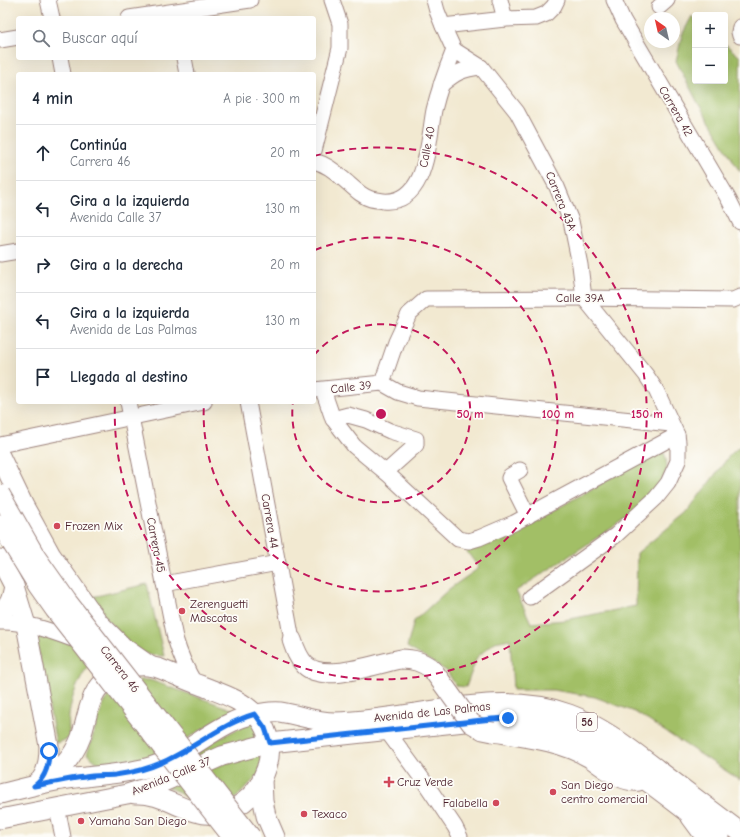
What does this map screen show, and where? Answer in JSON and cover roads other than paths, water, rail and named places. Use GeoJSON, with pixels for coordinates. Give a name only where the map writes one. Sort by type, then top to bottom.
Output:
{"type":"FeatureCollection","features":[{"type":"Feature","properties":{"kind":"main road"},"geometry":{"type":"LineString","coordinates":[[0,456],[38,532],[56,563],[99,623],[123,647],[150,666],[168,671],[195,684],[236,700],[255,714],[265,728],[275,748],[262,780],[248,799],[216,814],[200,814],[170,801],[147,794],[127,794]]}},
{"type":"Feature","properties":{"kind":"main road","name":"Carrera 46"},"geometry":{"type":"LineString","coordinates":[[0,494],[36,556],[67,601],[251,837]]}},
{"type":"Feature","properties":{"kind":"main road","name":"Carrera 46"},"geometry":{"type":"LineString","coordinates":[[0,524],[38,586],[55,610],[232,837]]}},
{"type":"Feature","properties":{"kind":"main road"},"geometry":{"type":"LineString","coordinates":[[0,559],[14,586],[26,625],[49,746],[47,769],[41,781],[34,786]]}},
{"type":"Feature","properties":{"kind":"main road"},"geometry":{"type":"LineString","coordinates":[[14,586],[21,591],[30,594],[40,592],[48,588],[54,581],[57,572],[56,563]]}},
{"type":"Feature","properties":{"kind":"main road"},"geometry":{"type":"LineString","coordinates":[[0,614],[9,604],[14,586]]}},
{"type":"Feature","properties":{"kind":"main road"},"geometry":{"type":"LineString","coordinates":[[292,640],[296,651],[306,666],[317,672],[323,673],[330,674],[401,659],[417,660],[432,669],[471,723],[483,730],[525,737],[569,748],[588,757],[612,773],[626,779],[635,781],[646,780]]}},
{"type":"Feature","properties":{"kind":"main road"},"geometry":{"type":"LineString","coordinates":[[34,786],[48,780],[70,758],[81,737],[91,700],[101,685],[110,677],[129,668],[150,666]]}},
{"type":"Feature","properties":{"kind":"main road","name":"Avenida de Las Palmas"},"geometry":{"type":"LineString","coordinates":[[255,714],[279,712],[310,720],[336,722],[403,715],[474,705],[527,705],[550,709],[569,714],[603,731],[622,743],[740,832]]}},
{"type":"Feature","properties":{"kind":"main road","name":"Avenida Calle 37"},"geometry":{"type":"LineString","coordinates":[[0,794],[34,786],[86,777],[116,775],[153,766],[181,753],[220,729],[255,714]]}},
{"type":"Feature","properties":{"kind":"main road","name":"Avenida de Las Palmas"},"geometry":{"type":"LineString","coordinates":[[275,748],[387,731],[492,719],[508,718],[536,721],[567,730],[589,741],[646,780],[720,837]]}},
{"type":"Feature","properties":{"kind":"main road","name":"Avenida Calle 37"},"geometry":{"type":"LineString","coordinates":[[0,819],[127,794],[162,783],[222,756],[275,748]]}},
{"type":"Feature","properties":{"kind":"main road"},"geometry":{"type":"LineString","coordinates":[[262,780],[263,801],[266,816],[275,837]]}},
{"type":"Feature","properties":{"kind":"street"},"geometry":{"type":"LineString","coordinates":[[48,0],[52,16]]}},
{"type":"Feature","properties":{"kind":"street"},"geometry":{"type":"LineString","coordinates":[[140,16],[250,0]]}},
{"type":"Feature","properties":{"kind":"street"},"geometry":{"type":"LineString","coordinates":[[316,143],[340,48],[340,24],[332,0]]}},
{"type":"Feature","properties":{"kind":"street"},"geometry":{"type":"LineString","coordinates":[[434,0],[442,26],[454,50]]}},
{"type":"Feature","properties":{"kind":"street"},"geometry":{"type":"LineString","coordinates":[[500,0],[505,18]]}},
{"type":"Feature","properties":{"kind":"street"},"geometry":{"type":"LineString","coordinates":[[442,26],[505,18],[536,18],[546,14],[554,6],[557,0]]}},
{"type":"Feature","properties":{"kind":"street","name":"Carrera 42"},"geometry":{"type":"LineString","coordinates":[[614,0],[623,20],[729,200],[740,222]]}},
{"type":"Feature","properties":{"kind":"street"},"geometry":{"type":"LineString","coordinates":[[740,27],[740,36]]}},
{"type":"Feature","properties":{"kind":"street"},"geometry":{"type":"LineString","coordinates":[[0,40],[16,36]]}},
{"type":"Feature","properties":{"kind":"street","name":"Carrera 43A"},"geometry":{"type":"LineString","coordinates":[[454,50],[481,67],[517,112],[557,186],[571,221],[579,257],[584,298]]}},
{"type":"Feature","properties":{"kind":"street","name":"Calle 40"},"geometry":{"type":"LineString","coordinates":[[316,162],[329,167],[356,190],[371,199],[391,201],[405,196],[416,186],[424,169],[432,120],[441,85],[454,50]]}},
{"type":"Feature","properties":{"kind":"street"},"geometry":{"type":"LineString","coordinates":[[60,60],[63,72]]}},
{"type":"Feature","properties":{"kind":"street"},"geometry":{"type":"LineString","coordinates":[[184,60],[187,72]]}},
{"type":"Feature","properties":{"kind":"street"},"geometry":{"type":"LineString","coordinates":[[441,85],[456,73],[467,68],[481,67]]}},
{"type":"Feature","properties":{"kind":"street"},"geometry":{"type":"LineString","coordinates":[[0,254],[16,251]]}},
{"type":"Feature","properties":{"kind":"street"},"geometry":{"type":"LineString","coordinates":[[530,597],[616,535],[656,498],[668,483],[678,461],[678,442],[656,390],[584,298]]}},
{"type":"Feature","properties":{"kind":"street","name":"Calle 39A"},"geometry":{"type":"LineString","coordinates":[[382,383],[396,342],[409,314],[426,299],[737,298]]}},
{"type":"Feature","properties":{"kind":"street","name":"Calle 39"},"geometry":{"type":"LineString","coordinates":[[319,390],[382,383],[398,392],[418,398],[674,430]]}},
{"type":"Feature","properties":{"kind":"street"},"geometry":{"type":"LineString","coordinates":[[319,390],[333,419],[354,446],[386,472],[458,539],[469,541],[528,516],[674,430]]}},
{"type":"Feature","properties":{"kind":"street","name":"Carrera 45"},"geometry":{"type":"LineString","coordinates":[[128,404],[179,653],[195,684]]}},
{"type":"Feature","properties":{"kind":"street"},"geometry":{"type":"LineString","coordinates":[[0,445],[195,404]]}},
{"type":"Feature","properties":{"kind":"street","name":"Carrera 44"},"geometry":{"type":"LineString","coordinates":[[248,404],[292,640]]}},
{"type":"Feature","properties":{"kind":"street"},"geometry":{"type":"LineString","coordinates":[[333,419],[348,415],[366,420],[390,431],[416,439],[416,445],[386,472]]}},
{"type":"Feature","properties":{"kind":"street"},"geometry":{"type":"LineString","coordinates":[[520,470],[509,478],[528,516]]}},
{"type":"Feature","properties":{"kind":"street"},"geometry":{"type":"LineString","coordinates":[[164,584],[278,563]]}},
{"type":"Feature","properties":{"kind":"street"},"geometry":{"type":"LineString","coordinates":[[0,622],[26,625],[54,632],[150,666]]}},
{"type":"Feature","properties":{"kind":"street"},"geometry":{"type":"LineString","coordinates":[[387,731],[426,784],[460,837]]}},
{"type":"Feature","properties":{"kind":"street"},"geometry":{"type":"LineString","coordinates":[[680,806],[703,837]]}},
{"type":"Feature","properties":{"kind":"street"},"geometry":{"type":"LineString","coordinates":[[57,807],[63,837]]}},
{"type":"Feature","properties":{"kind":"place","name":"Frozen Mix"},"geometry":{"type":"Point","coordinates":[57,526]}},
{"type":"Feature","properties":{"kind":"place","name":"Zerenguetti Mascotas"},"geometry":{"type":"Point","coordinates":[182,611]}},
{"type":"Feature","properties":{"kind":"place","name":"Cruz Verde"},"geometry":{"type":"Point","coordinates":[389,782]}},
{"type":"Feature","properties":{"kind":"place","name":"San Diego centro comercial"},"geometry":{"type":"Point","coordinates":[553,792]}},
{"type":"Feature","properties":{"kind":"place","name":"Falabella"},"geometry":{"type":"Point","coordinates":[496,803]}},
{"type":"Feature","properties":{"kind":"place","name":"Texaco"},"geometry":{"type":"Point","coordinates":[304,814]}},
{"type":"Feature","properties":{"kind":"place","name":"Yamaha San Diego"},"geometry":{"type":"Point","coordinates":[81,821]}}]}
